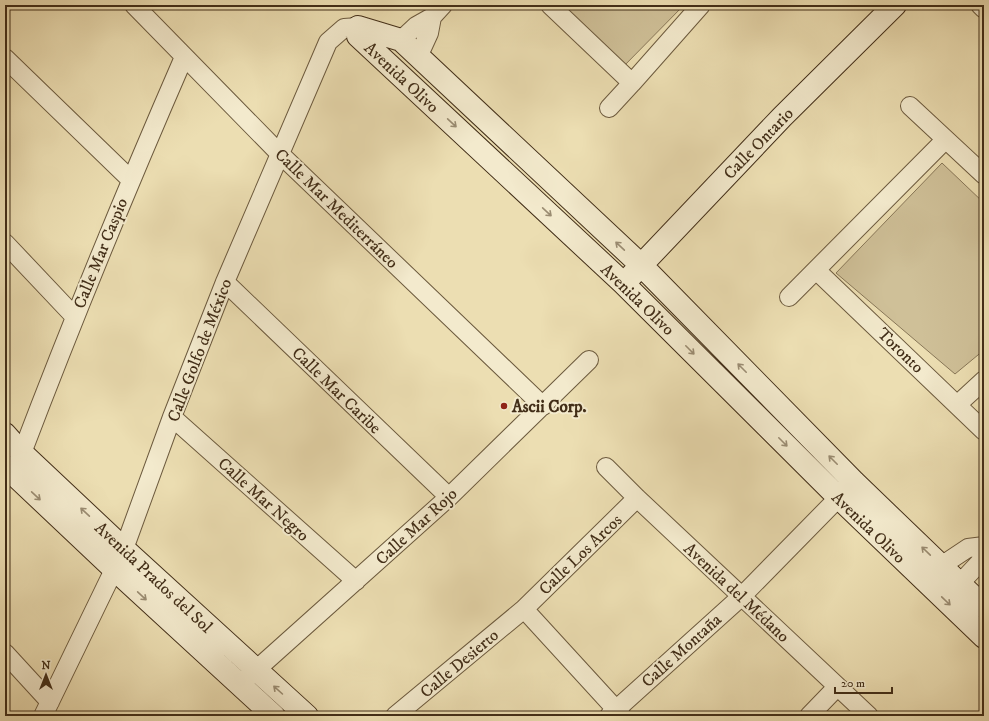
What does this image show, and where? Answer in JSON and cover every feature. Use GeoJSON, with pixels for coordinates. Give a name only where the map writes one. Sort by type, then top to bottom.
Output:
{"type":"FeatureCollection","features":[{"type":"Feature","properties":{"kind":"street","name":"Calle Mar Mediterráneo"},"geometry":{"type":"LineString","coordinates":[[134,5],[280,153],[543,406]]}},
{"type":"Feature","properties":{"kind":"street"},"geometry":{"type":"LineString","coordinates":[[550,5],[632,83]]}},
{"type":"Feature","properties":{"kind":"street"},"geometry":{"type":"LineString","coordinates":[[609,108],[701,5]]}},
{"type":"Feature","properties":{"kind":"street","name":"Calle Ontario"},"geometry":{"type":"LineString","coordinates":[[623,283],[642,266],[782,117],[895,5]]}},
{"type":"Feature","properties":{"kind":"street"},"geometry":{"type":"LineString","coordinates":[[980,5],[984,9]]}},
{"type":"Feature","properties":{"kind":"street"},"geometry":{"type":"LineString","coordinates":[[382,58],[409,31],[438,11]]}},
{"type":"Feature","properties":{"kind":"street"},"geometry":{"type":"LineString","coordinates":[[402,75],[418,57],[438,11]]}},
{"type":"Feature","properties":{"kind":"street","name":"Avenida Olivo"},"geometry":{"type":"LineString","coordinates":[[984,607],[854,482],[642,266],[401,40],[358,27],[358,36],[402,75],[623,283],[838,497],[984,637]]}},
{"type":"Feature","properties":{"kind":"street","name":"Calle Golfo de México"},"geometry":{"type":"LineString","coordinates":[[114,569],[124,549],[172,417],[225,282],[328,42],[344,28],[358,27]]}},
{"type":"Feature","properties":{"kind":"street","name":"Calle Mar Caspio"},"geometry":{"type":"LineString","coordinates":[[22,453],[74,316],[130,179],[184,57]]}},
{"type":"Feature","properties":{"kind":"street"},"geometry":{"type":"LineString","coordinates":[[5,58],[130,179]]}},
{"type":"Feature","properties":{"kind":"street"},"geometry":{"type":"LineString","coordinates":[[910,106],[945,140],[984,174]]}},
{"type":"Feature","properties":{"kind":"street"},"geometry":{"type":"LineString","coordinates":[[789,297],[945,140]]}},
{"type":"Feature","properties":{"kind":"street"},"geometry":{"type":"LineString","coordinates":[[5,243],[74,316]]}},
{"type":"Feature","properties":{"kind":"street","name":"Toronto"},"geometry":{"type":"LineString","coordinates":[[816,270],[958,404],[984,431]]}},
{"type":"Feature","properties":{"kind":"street","name":"Calle Mar Caribe"},"geometry":{"type":"LineString","coordinates":[[225,282],[449,497]]}},
{"type":"Feature","properties":{"kind":"street","name":"Calle Mar Rojo"},"geometry":{"type":"LineString","coordinates":[[238,684],[256,671],[449,497],[589,360]]}},
{"type":"Feature","properties":{"kind":"street"},"geometry":{"type":"LineString","coordinates":[[958,404],[984,380]]}},
{"type":"Feature","properties":{"kind":"street","name":"Calle Mar Negro"},"geometry":{"type":"LineString","coordinates":[[172,417],[356,581]]}},
{"type":"Feature","properties":{"kind":"street","name":"Avenida Prados del Sol"},"geometry":{"type":"LineString","coordinates":[[5,434],[22,453],[124,549],[307,716]]}},
{"type":"Feature","properties":{"kind":"street","name":"Avenida del Médano"},"geometry":{"type":"LineString","coordinates":[[606,467],[869,716]]}},
{"type":"Feature","properties":{"kind":"street","name":"Avenida Prados del Sol"},"geometry":{"type":"LineString","coordinates":[[6,469],[274,716]]}},
{"type":"Feature","properties":{"kind":"street","name":"Calle Montaña"},"geometry":{"type":"LineString","coordinates":[[616,714],[742,596],[854,482]]}},
{"type":"Feature","properties":{"kind":"street","name":"Calle Los Arcos"},"geometry":{"type":"LineString","coordinates":[[524,609],[637,498]]}},
{"type":"Feature","properties":{"kind":"street"},"geometry":{"type":"LineString","coordinates":[[941,566],[968,548],[984,546],[981,561],[966,577],[961,585]]}},
{"type":"Feature","properties":{"kind":"street"},"geometry":{"type":"LineString","coordinates":[[5,653],[46,709],[114,569]]}},
{"type":"Feature","properties":{"kind":"street"},"geometry":{"type":"LineString","coordinates":[[524,609],[616,714]]}},
{"type":"Feature","properties":{"kind":"street","name":"Calle Desierto"},"geometry":{"type":"LineString","coordinates":[[395,716],[524,609]]}},
{"type":"Feature","properties":{"kind":"street"},"geometry":{"type":"LineString","coordinates":[[809,716],[837,687]]}},
{"type":"Feature","properties":{"kind":"shaded area"},"geometry":{"type":"Polygon","coordinates":[[[551,5],[684,5],[620,70],[551,5]]]}},
{"type":"Feature","properties":{"kind":"shaded area"},"geometry":{"type":"Polygon","coordinates":[[[942,163],[984,203],[984,350],[955,374],[836,273],[942,163]]]}},
{"type":"Feature","properties":{"kind":"place","name":"Ascii Corp."},"geometry":{"type":"Point","coordinates":[504,406]}}]}
